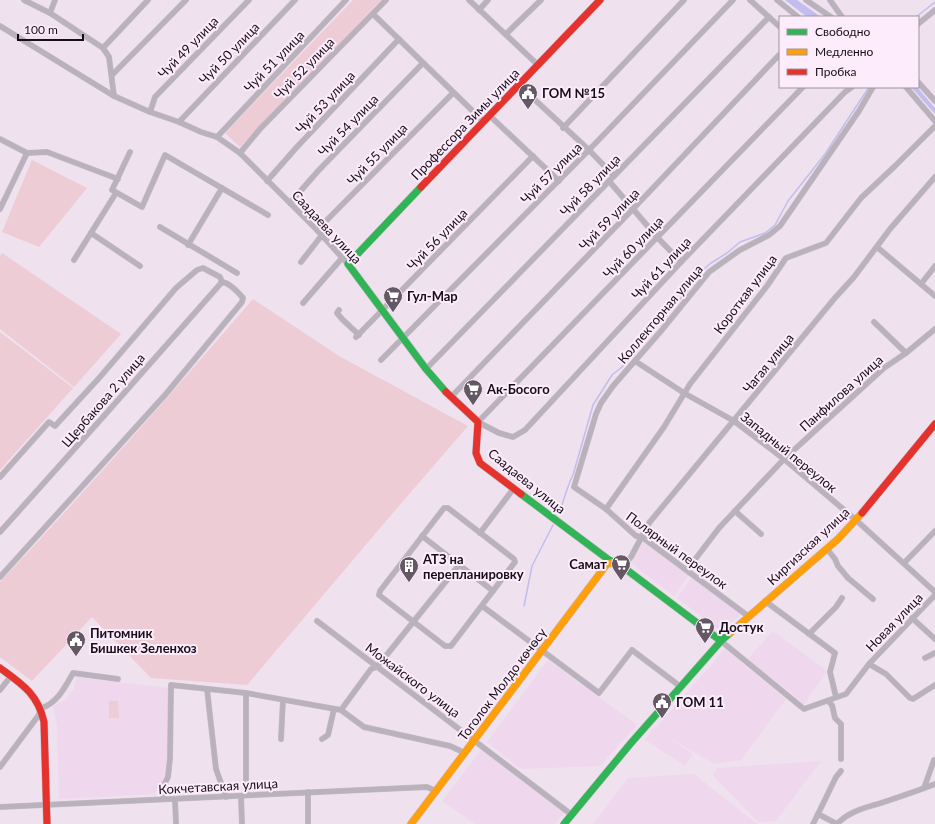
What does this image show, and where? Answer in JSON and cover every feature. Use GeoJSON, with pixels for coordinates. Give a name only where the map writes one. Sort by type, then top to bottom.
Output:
{"type":"FeatureCollection","features":[{"type":"Feature","properties":{"kind":"street"},"geometry":{"type":"LineString","coordinates":[[24,0],[50,13],[103,48],[109,57],[114,96]]}},
{"type":"Feature","properties":{"kind":"street"},"geometry":{"type":"LineString","coordinates":[[50,13],[55,0]]}},
{"type":"Feature","properties":{"kind":"street"},"geometry":{"type":"LineString","coordinates":[[103,48],[148,0]]}},
{"type":"Feature","properties":{"kind":"street"},"geometry":{"type":"LineString","coordinates":[[112,75],[186,0]]}},
{"type":"Feature","properties":{"kind":"street","name":"Чуй 49 улица"},"geometry":{"type":"LineString","coordinates":[[150,112],[155,97],[248,0]]}},
{"type":"Feature","properties":{"kind":"street","name":"Чуй 50 улица"},"geometry":{"type":"LineString","coordinates":[[179,122],[295,0]]}},
{"type":"Feature","properties":{"kind":"street","name":"Чуй 51 улица"},"geometry":{"type":"LineString","coordinates":[[217,137],[346,0]]}},
{"type":"Feature","properties":{"kind":"street","name":"Чуй 52 улица"},"geometry":{"type":"LineString","coordinates":[[240,153],[260,129],[386,0]]}},
{"type":"Feature","properties":{"kind":"street"},"geometry":{"type":"LineString","coordinates":[[469,0],[538,65]]}},
{"type":"Feature","properties":{"kind":"street"},"geometry":{"type":"LineString","coordinates":[[479,10],[488,0]]}},
{"type":"Feature","properties":{"kind":"street"},"geometry":{"type":"LineString","coordinates":[[506,34],[541,0]]}},
{"type":"Feature","properties":{"kind":"street","name":"Профессора Зимы улица"},"geometry":{"type":"LineString","coordinates":[[348,264],[600,0]]}},
{"type":"Feature","properties":{"kind":"street"},"geometry":{"type":"LineString","coordinates":[[563,128],[684,0]]}},
{"type":"Feature","properties":{"kind":"street","name":"Чуй 57 улица"},"geometry":{"type":"LineString","coordinates":[[382,360],[589,150],[733,0]]}},
{"type":"Feature","properties":{"kind":"street"},"geometry":{"type":"LineString","coordinates":[[750,0],[779,26]]}},
{"type":"Feature","properties":{"kind":"street"},"geometry":{"type":"LineString","coordinates":[[777,0],[797,16]]}},
{"type":"Feature","properties":{"kind":"street"},"geometry":{"type":"LineString","coordinates":[[806,0],[830,16]]}},
{"type":"Feature","properties":{"kind":"street"},"geometry":{"type":"LineString","coordinates":[[833,1],[841,16]]}},
{"type":"Feature","properties":{"kind":"street"},"geometry":{"type":"LineString","coordinates":[[919,23],[935,10]]}},
{"type":"Feature","properties":{"kind":"street"},"geometry":{"type":"LineString","coordinates":[[372,14],[484,122]]}},
{"type":"Feature","properties":{"kind":"street","name":"Чуй 58 улица"},"geometry":{"type":"LineString","coordinates":[[426,369],[769,17]]}},
{"type":"Feature","properties":{"kind":"street","name":"Саадаева улица"},"geometry":{"type":"LineString","coordinates":[[0,26],[114,96],[150,112],[217,137],[240,153],[322,235],[348,264],[402,339],[426,369],[451,397],[478,422],[476,454],[480,463],[609,560],[623,567],[721,641],[804,709],[846,694]]}},
{"type":"Feature","properties":{"kind":"street","name":"Чуй 53 улица"},"geometry":{"type":"LineString","coordinates":[[267,181],[399,39]]}},
{"type":"Feature","properties":{"kind":"street","name":"Чуй 59 улица"},"geometry":{"type":"LineString","coordinates":[[451,397],[633,209],[779,55]]}},
{"type":"Feature","properties":{"kind":"street","name":"Чуй 54 улица"},"geometry":{"type":"LineString","coordinates":[[290,203],[318,171],[423,64]]}},
{"type":"Feature","properties":{"kind":"street"},"geometry":{"type":"LineString","coordinates":[[919,83],[935,101]]}},
{"type":"Feature","properties":{"kind":"street"},"geometry":{"type":"LineString","coordinates":[[519,85],[563,128],[589,150],[614,176]]}},
{"type":"Feature","properties":{"kind":"street","name":"Чуй 60 улица"},"geometry":{"type":"LineString","coordinates":[[478,422],[802,88]]}},
{"type":"Feature","properties":{"kind":"street","name":"Чуй 61 улица"},"geometry":{"type":"LineString","coordinates":[[478,422],[499,433],[513,437],[518,436],[681,262],[845,92],[851,88]]}},
{"type":"Feature","properties":{"kind":"street","name":"Коллекторная улица"},"geometry":{"type":"LineString","coordinates":[[574,487],[600,403],[709,272],[740,250],[769,235],[780,226],[852,121],[872,88]]}},
{"type":"Feature","properties":{"kind":"street"},"geometry":{"type":"LineString","coordinates":[[907,88],[935,121]]}},
{"type":"Feature","properties":{"kind":"street","name":"Чуй 55 улица"},"geometry":{"type":"LineString","coordinates":[[317,230],[453,93]]}},
{"type":"Feature","properties":{"kind":"street"},"geometry":{"type":"LineString","coordinates":[[490,116],[558,181]]}},
{"type":"Feature","properties":{"kind":"street","name":"Короткая улица"},"geometry":{"type":"LineString","coordinates":[[606,509],[664,427],[684,393],[767,286],[786,258],[826,243],[861,198],[935,126]]}},
{"type":"Feature","properties":{"kind":"street"},"geometry":{"type":"LineString","coordinates":[[0,139],[27,153],[47,152],[118,179]]}},
{"type":"Feature","properties":{"kind":"street"},"geometry":{"type":"LineString","coordinates":[[130,152],[112,190],[142,206],[165,155],[268,215]]}},
{"type":"Feature","properties":{"kind":"street"},"geometry":{"type":"LineString","coordinates":[[0,209],[27,153]]}},
{"type":"Feature","properties":{"kind":"street","name":"Чуй 56 улица"},"geometry":{"type":"LineString","coordinates":[[339,310],[337,313],[357,336],[533,156]]}},
{"type":"Feature","properties":{"kind":"street","name":"Чагая улица"},"geometry":{"type":"LineString","coordinates":[[623,567],[631,557],[649,523],[834,299],[854,277],[890,229],[935,177]]}},
{"type":"Feature","properties":{"kind":"street"},"geometry":{"type":"LineString","coordinates":[[609,181],[657,237],[681,262]]}},
{"type":"Feature","properties":{"kind":"street"},"geometry":{"type":"LineString","coordinates":[[188,245],[222,188]]}},
{"type":"Feature","properties":{"kind":"street"},"geometry":{"type":"LineString","coordinates":[[74,260],[116,193]]}},
{"type":"Feature","properties":{"kind":"street"},"geometry":{"type":"LineString","coordinates":[[160,227],[237,273]]}},
{"type":"Feature","properties":{"kind":"street"},"geometry":{"type":"LineString","coordinates":[[91,233],[140,266]]}},
{"type":"Feature","properties":{"kind":"street"},"geometry":{"type":"LineString","coordinates":[[301,262],[322,235]]}},
{"type":"Feature","properties":{"kind":"street"},"geometry":{"type":"LineString","coordinates":[[877,247],[935,296]]}},
{"type":"Feature","properties":{"kind":"street"},"geometry":{"type":"LineString","coordinates":[[303,304],[342,258]]}},
{"type":"Feature","properties":{"kind":"street"},"geometry":{"type":"LineString","coordinates":[[921,284],[935,266]]}},
{"type":"Feature","properties":{"kind":"street"},"geometry":{"type":"LineString","coordinates":[[0,477],[49,422],[54,426],[100,377],[176,288],[197,270],[203,268],[220,278],[222,282],[230,286],[241,295],[243,298],[242,302],[165,395],[0,577]]}},
{"type":"Feature","properties":{"kind":"street","name":"Щербакова 2 улица"},"geometry":{"type":"LineString","coordinates":[[0,532],[222,282]]}},
{"type":"Feature","properties":{"kind":"street"},"geometry":{"type":"LineString","coordinates":[[874,322],[906,353]]}},
{"type":"Feature","properties":{"kind":"street","name":"Панфилова улица"},"geometry":{"type":"LineString","coordinates":[[687,570],[719,528],[784,459],[884,368],[906,353],[935,329]]}},
{"type":"Feature","properties":{"kind":"street","name":"Западный переулок"},"geometry":{"type":"LineString","coordinates":[[635,361],[684,393],[734,421],[784,459],[856,520],[904,563],[935,594]]}},
{"type":"Feature","properties":{"kind":"street","name":"Киргизская улица"},"geometry":{"type":"LineString","coordinates":[[564,824],[634,739],[721,641],[826,549],[856,520],[935,424]]}},
{"type":"Feature","properties":{"kind":"street","name":"Полярный переулок"},"geometry":{"type":"LineString","coordinates":[[574,487],[606,509],[636,536],[642,538],[687,570],[748,616]]}},
{"type":"Feature","properties":{"kind":"street"},"geometry":{"type":"LineString","coordinates":[[480,533],[514,488]]}},
{"type":"Feature","properties":{"kind":"street"},"geometry":{"type":"LineString","coordinates":[[446,508],[515,561],[451,646],[445,646],[380,597],[379,593],[422,536],[446,508]]}},
{"type":"Feature","properties":{"kind":"street"},"geometry":{"type":"LineString","coordinates":[[735,511],[762,534]]}},
{"type":"Feature","properties":{"kind":"street"},"geometry":{"type":"LineString","coordinates":[[904,563],[935,531]]}},
{"type":"Feature","properties":{"kind":"street"},"geometry":{"type":"LineString","coordinates":[[422,536],[493,591]]}},
{"type":"Feature","properties":{"kind":"street"},"geometry":{"type":"LineString","coordinates":[[826,549],[836,559],[838,566],[848,578],[873,600]]}},
{"type":"Feature","properties":{"kind":"street","name":"Тоголок Молдо көчөсү"},"geometry":{"type":"LineString","coordinates":[[411,824],[607,564],[615,562]]}},
{"type":"Feature","properties":{"kind":"street"},"geometry":{"type":"LineString","coordinates":[[341,710],[371,670],[378,667],[459,565]]}},
{"type":"Feature","properties":{"kind":"street","name":"Новая улица"},"geometry":{"type":"LineString","coordinates":[[846,694],[869,664],[935,594]]}},
{"type":"Feature","properties":{"kind":"street"},"geometry":{"type":"LineString","coordinates":[[809,634],[842,598]]}},
{"type":"Feature","properties":{"kind":"street"},"geometry":{"type":"LineString","coordinates":[[765,601],[835,653],[830,672],[836,698]]}},
{"type":"Feature","properties":{"kind":"street"},"geometry":{"type":"LineString","coordinates":[[482,606],[599,693],[632,650],[681,687]]}},
{"type":"Feature","properties":{"kind":"street"},"geometry":{"type":"LineString","coordinates":[[912,618],[935,639]]}},
{"type":"Feature","properties":{"kind":"street","name":"Можайского улица"},"geometry":{"type":"LineString","coordinates":[[317,621],[572,815]]}},
{"type":"Feature","properties":{"kind":"street"},"geometry":{"type":"LineString","coordinates":[[924,658],[935,653]]}},
{"type":"Feature","properties":{"kind":"street","name":"Новая улица"},"geometry":{"type":"LineString","coordinates":[[869,664],[886,674],[910,698],[913,699],[935,685]]}},
{"type":"Feature","properties":{"kind":"street"},"geometry":{"type":"LineString","coordinates":[[0,668],[30,691],[42,708],[44,722],[47,824]]}},
{"type":"Feature","properties":{"kind":"street"},"geometry":{"type":"LineString","coordinates":[[0,767],[38,716],[42,708],[50,705],[56,699],[73,673],[118,679]]}},
{"type":"Feature","properties":{"kind":"street"},"geometry":{"type":"LineString","coordinates":[[0,690],[11,676]]}},
{"type":"Feature","properties":{"kind":"street"},"geometry":{"type":"LineString","coordinates":[[163,799],[162,789],[168,777],[170,758],[171,685],[246,693],[341,710],[364,727],[450,746],[465,753]]}},
{"type":"Feature","properties":{"kind":"street"},"geometry":{"type":"LineString","coordinates":[[207,689],[216,769],[226,797]]}},
{"type":"Feature","properties":{"kind":"street"},"geometry":{"type":"LineString","coordinates":[[242,824],[246,693]]}},
{"type":"Feature","properties":{"kind":"street"},"geometry":{"type":"LineString","coordinates":[[281,739],[283,700]]}},
{"type":"Feature","properties":{"kind":"street"},"geometry":{"type":"LineString","coordinates":[[828,701],[832,705],[835,718],[841,724],[841,759]]}},
{"type":"Feature","properties":{"kind":"street"},"geometry":{"type":"LineString","coordinates":[[322,739],[328,735],[334,709]]}},
{"type":"Feature","properties":{"kind":"street"},"geometry":{"type":"LineString","coordinates":[[924,788],[934,760]]}},
{"type":"Feature","properties":{"kind":"street"},"geometry":{"type":"LineString","coordinates":[[813,824],[836,777],[841,771]]}},
{"type":"Feature","properties":{"kind":"street"},"geometry":{"type":"LineString","coordinates":[[818,814],[837,824],[843,818],[860,809],[935,784]]}},
{"type":"Feature","properties":{"kind":"street","name":"Кокчетавская улица"},"geometry":{"type":"LineString","coordinates":[[0,807],[427,787],[436,791]]}},
{"type":"Feature","properties":{"kind":"street"},"geometry":{"type":"LineString","coordinates":[[308,792],[308,824]]}},
{"type":"Feature","properties":{"kind":"street"},"geometry":{"type":"LineString","coordinates":[[175,799],[176,824]]}},
{"type":"Feature","properties":{"kind":"shaded area"},"geometry":{"type":"Polygon","coordinates":[[[353,0],[381,0],[240,147],[225,133],[353,0]]]}},
{"type":"Feature","properties":{"kind":"shaded area"},"geometry":{"type":"Polygon","coordinates":[[[785,0],[797,0],[820,16],[806,16],[785,0]]]}},
{"type":"Feature","properties":{"kind":"shaded area"},"geometry":{"type":"Polygon","coordinates":[[[912,88],[918,88],[935,108],[935,114],[912,88]]]}},
{"type":"Feature","properties":{"kind":"shaded area"},"geometry":{"type":"Polygon","coordinates":[[[32,160],[87,188],[39,247],[2,232],[32,160]]]}},
{"type":"Feature","properties":{"kind":"shaded area"},"geometry":{"type":"Polygon","coordinates":[[[2,253],[121,334],[74,387],[0,329],[0,256],[2,253]]]}},
{"type":"Feature","properties":{"kind":"shaded area"},"geometry":{"type":"Polygon","coordinates":[[[253,299],[339,356],[468,426],[247,685],[151,678],[92,617],[32,681],[0,657],[0,582],[128,442],[253,299]]]}},
{"type":"Feature","properties":{"kind":"shaded area"},"geometry":{"type":"Polygon","coordinates":[[[0,332],[73,388],[0,470],[0,332]]]}},
{"type":"Feature","properties":{"kind":"shaded area"},"geometry":{"type":"Polygon","coordinates":[[[644,541],[689,575],[674,596],[631,563],[644,541]]]}},
{"type":"Feature","properties":{"kind":"shaded area"},"geometry":{"type":"Polygon","coordinates":[[[692,577],[741,614],[721,631],[677,598],[692,577]]]}},
{"type":"Feature","properties":{"kind":"shaded area"},"geometry":{"type":"Polygon","coordinates":[[[773,631],[827,671],[804,704],[748,659],[773,631]]]}},
{"type":"Feature","properties":{"kind":"shaded area"},"geometry":{"type":"Polygon","coordinates":[[[725,649],[786,699],[741,760],[714,764],[660,732],[693,754],[685,766],[645,740],[653,728],[655,729],[725,649]]]}},
{"type":"Feature","properties":{"kind":"shaded area"},"geometry":{"type":"Polygon","coordinates":[[[548,660],[637,725],[600,766],[522,769],[487,742],[548,660]]]}},
{"type":"Feature","properties":{"kind":"shaded area"},"geometry":{"type":"Polygon","coordinates":[[[76,677],[169,688],[166,775],[155,794],[59,799],[57,726],[53,706],[65,700],[74,689],[76,677]]]}},
{"type":"Feature","properties":{"kind":"shaded area"},"geometry":{"type":"Polygon","coordinates":[[[109,701],[118,701],[119,718],[109,718],[109,701]]]}},
{"type":"Feature","properties":{"kind":"shaded area"},"geometry":{"type":"Polygon","coordinates":[[[482,749],[564,813],[555,824],[475,824],[442,801],[482,749]]]}},
{"type":"Feature","properties":{"kind":"shaded area"},"geometry":{"type":"Polygon","coordinates":[[[821,761],[776,821],[758,822],[713,775],[717,768],[821,761]]]}},
{"type":"Feature","properties":{"kind":"shaded area"},"geometry":{"type":"Polygon","coordinates":[[[694,774],[757,824],[593,824],[628,778],[694,774]]]}},
{"type":"Feature","properties":{"kind":"waterway"},"geometry":{"type":"LineString","coordinates":[[917,16],[935,2]]}},
{"type":"Feature","properties":{"kind":"waterway"},"geometry":{"type":"LineString","coordinates":[[559,513],[573,475],[593,405],[612,375],[622,367],[705,268],[740,242],[765,233],[775,225],[788,201],[825,154],[868,88]]}},
{"type":"Feature","properties":{"kind":"waterway"},"geometry":{"type":"LineString","coordinates":[[524,606],[532,566],[553,525]]}},
{"type":"Feature","properties":{"kind":"traffic: fast"},"geometry":{"type":"LineString","coordinates":[[421,187],[348,264],[426,369],[446,392]]}},
{"type":"Feature","properties":{"kind":"traffic: fast"},"geometry":{"type":"LineString","coordinates":[[521,494],[609,560],[623,567],[721,641]]}},
{"type":"Feature","properties":{"kind":"traffic: fast"},"geometry":{"type":"LineString","coordinates":[[564,824],[631,743],[721,641],[730,633]]}},
{"type":"Feature","properties":{"kind":"traffic: slow"},"geometry":{"type":"LineString","coordinates":[[730,633],[838,539],[862,513]]}},
{"type":"Feature","properties":{"kind":"traffic: slow"},"geometry":{"type":"LineString","coordinates":[[411,824],[607,564],[615,562]]}},
{"type":"Feature","properties":{"kind":"traffic: jam"},"geometry":{"type":"LineString","coordinates":[[421,187],[600,0]]}},
{"type":"Feature","properties":{"kind":"traffic: jam"},"geometry":{"type":"LineString","coordinates":[[446,392],[478,422],[476,453],[480,463],[521,494]]}},
{"type":"Feature","properties":{"kind":"traffic: jam"},"geometry":{"type":"LineString","coordinates":[[862,513],[935,424]]}},
{"type":"Feature","properties":{"kind":"traffic: jam"},"geometry":{"type":"LineString","coordinates":[[0,668],[28,690],[38,704],[41,712],[44,722],[47,824]]}},
{"type":"Feature","properties":{"kind":"place","name":"ГОМ №15"},"geometry":{"type":"Point","coordinates":[528,110]}},
{"type":"Feature","properties":{"kind":"place","name":"Гул-Мар"},"geometry":{"type":"Point","coordinates":[393,313]}},
{"type":"Feature","properties":{"kind":"place","name":"Ак-Босого"},"geometry":{"type":"Point","coordinates":[473,406]}},
{"type":"Feature","properties":{"kind":"place","name":"Самат"},"geometry":{"type":"Point","coordinates":[621,581]}},
{"type":"Feature","properties":{"kind":"place","name":"АТЗ на перепланировку"},"geometry":{"type":"Point","coordinates":[409,583]}},
{"type":"Feature","properties":{"kind":"place","name":"Достук"},"geometry":{"type":"Point","coordinates":[705,644]}},
{"type":"Feature","properties":{"kind":"place","name":"Питомник Бишкек Зеленхоз"},"geometry":{"type":"Point","coordinates":[76,657]}},
{"type":"Feature","properties":{"kind":"place","name":"ГОМ 11"},"geometry":{"type":"Point","coordinates":[662,719]}}]}
